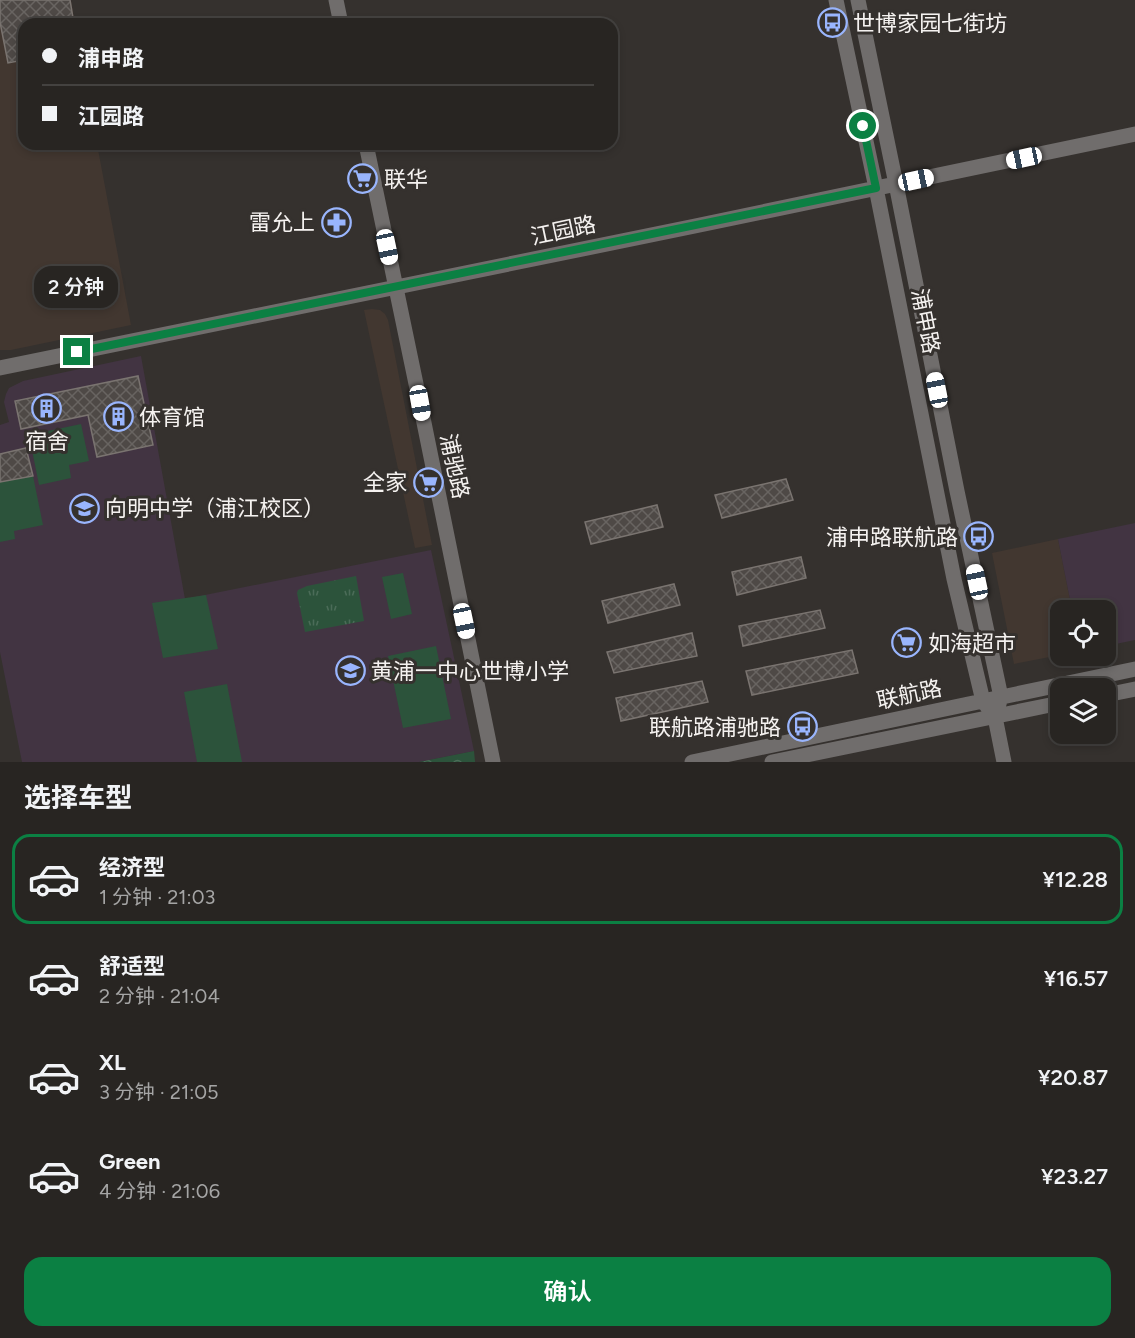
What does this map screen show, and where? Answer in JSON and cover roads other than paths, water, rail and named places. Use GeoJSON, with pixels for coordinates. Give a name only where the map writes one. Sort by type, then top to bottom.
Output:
{"type":"FeatureCollection","features":[{"type":"Feature","properties":{"kind":"street"},"geometry":{"type":"LineString","coordinates":[[336,0],[340,18]]}},
{"type":"Feature","properties":{"kind":"street","name":"浦申路"},"geometry":{"type":"LineString","coordinates":[[836,0],[954,579],[983,701],[994,717],[1004,762]]}},
{"type":"Feature","properties":{"kind":"street","name":"浦申路"},"geometry":{"type":"LineString","coordinates":[[858,0],[1001,698]]}},
{"type":"Feature","properties":{"kind":"street","name":"江园路"},"geometry":{"type":"LineString","coordinates":[[0,368],[1135,134]]}},
{"type":"Feature","properties":{"kind":"street","name":"浦驰路"},"geometry":{"type":"LineString","coordinates":[[367,150],[493,762]]}},
{"type":"Feature","properties":{"kind":"street","name":"联航路"},"geometry":{"type":"LineString","coordinates":[[692,762],[1135,669]]}},
{"type":"Feature","properties":{"kind":"street"},"geometry":{"type":"LineString","coordinates":[[1116,692],[1135,689]]}},
{"type":"Feature","properties":{"kind":"street"},"geometry":{"type":"LineString","coordinates":[[994,717],[1001,698]]}},
{"type":"Feature","properties":{"kind":"street","name":"联航路"},"geometry":{"type":"LineString","coordinates":[[772,762],[1050,706]]}},
{"type":"Feature","properties":{"kind":"place","name":"世博家园七街坊"},"geometry":{"type":"Point","coordinates":[832,23]}},
{"type":"Feature","properties":{"kind":"place","name":"联华"},"geometry":{"type":"Point","coordinates":[363,179]}},
{"type":"Feature","properties":{"kind":"place","name":"雷允上"},"geometry":{"type":"Point","coordinates":[336,222]}},
{"type":"Feature","properties":{"kind":"place","name":"宿舍"},"geometry":{"type":"Point","coordinates":[47,409]}},
{"type":"Feature","properties":{"kind":"place","name":"体育馆"},"geometry":{"type":"Point","coordinates":[118,417]}},
{"type":"Feature","properties":{"kind":"place","name":"全家"},"geometry":{"type":"Point","coordinates":[428,482]}},
{"type":"Feature","properties":{"kind":"place","name":"向明中学（浦江校区）"},"geometry":{"type":"Point","coordinates":[84,508]}},
{"type":"Feature","properties":{"kind":"place","name":"浦申路联航路"},"geometry":{"type":"Point","coordinates":[979,537]}},
{"type":"Feature","properties":{"kind":"place","name":"如海超市"},"geometry":{"type":"Point","coordinates":[907,643]}},
{"type":"Feature","properties":{"kind":"place","name":"黄浦一中心世博小学"},"geometry":{"type":"Point","coordinates":[350,671]}},
{"type":"Feature","properties":{"kind":"place","name":"联航路浦驰路"},"geometry":{"type":"Point","coordinates":[802,727]}}]}
